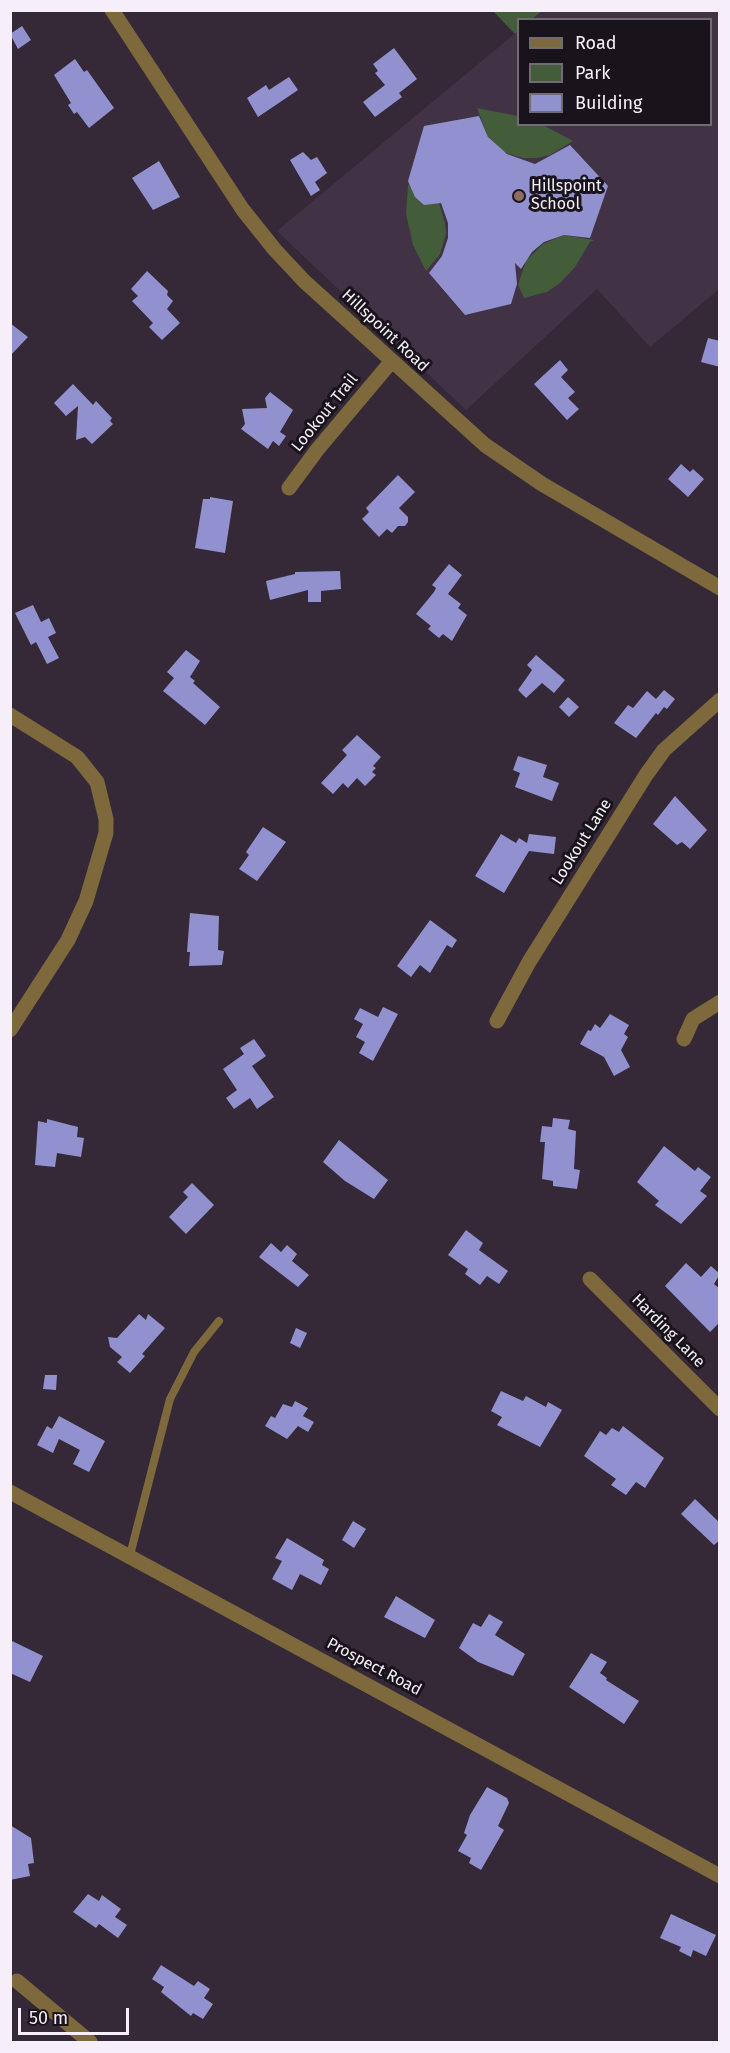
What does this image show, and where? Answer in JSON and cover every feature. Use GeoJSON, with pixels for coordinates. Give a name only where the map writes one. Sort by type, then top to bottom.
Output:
{"type":"FeatureCollection","features":[{"type":"Feature","properties":{"kind":"street","name":"Hillspoint Road"},"geometry":{"type":"LineString","coordinates":[[112,10],[260,233],[291,268],[465,429],[512,464],[720,588]]}},
{"type":"Feature","properties":{"kind":"street","name":"Lookout Trail"},"geometry":{"type":"LineString","coordinates":[[289,488],[323,442],[391,362]]}},
{"type":"Feature","properties":{"kind":"street","name":"Lookout Lane"},"geometry":{"type":"LineString","coordinates":[[497,1021],[529,962],[646,775],[664,750],[720,700]]}},
{"type":"Feature","properties":{"kind":"street"},"geometry":{"type":"LineString","coordinates":[[10,715],[77,757],[97,782],[106,819],[106,833],[86,901],[68,940],[10,1030]]}},
{"type":"Feature","properties":{"kind":"street"},"geometry":{"type":"LineString","coordinates":[[684,1039],[693,1019],[720,1002]]}},
{"type":"Feature","properties":{"kind":"street","name":"Harding Lane"},"geometry":{"type":"LineString","coordinates":[[590,1279],[720,1409]]}},
{"type":"Feature","properties":{"kind":"street","name":"Prospect Road"},"geometry":{"type":"LineString","coordinates":[[10,1492],[720,1876]]}},
{"type":"Feature","properties":{"kind":"street"},"geometry":{"type":"LineString","coordinates":[[17,1981],[90,2043]]}},
{"type":"Feature","properties":{"kind":"lane"},"geometry":{"type":"LineString","coordinates":[[130,1555],[170,1399],[194,1352],[219,1322]]}},
{"type":"Feature","properties":{"kind":"shaded area","name":"Hillspoint School"},"geometry":{"type":"Polygon","coordinates":[[[542,10],[719,11],[719,289],[650,347],[597,289],[466,410],[277,231],[517,32],[517,126],[712,126],[712,18],[533,18],[542,10]]]}},
{"type":"Feature","properties":{"kind":"green space"},"geometry":{"type":"Polygon","coordinates":[[[493,11],[542,11],[533,18],[517,18],[515,34],[493,11]]]}},
{"type":"Feature","properties":{"kind":"green space"},"geometry":{"type":"Polygon","coordinates":[[[477,108],[517,116],[517,126],[545,126],[573,141],[550,155],[523,158],[498,149],[488,137],[477,108]]]}},
{"type":"Feature","properties":{"kind":"green space"},"geometry":{"type":"Polygon","coordinates":[[[411,181],[432,194],[439,203],[445,223],[446,234],[440,254],[426,271],[413,245],[406,214],[408,186],[411,181]]]}},
{"type":"Feature","properties":{"kind":"green space"},"geometry":{"type":"Polygon","coordinates":[[[564,235],[594,240],[590,242],[575,267],[560,283],[547,292],[524,298],[518,285],[526,261],[543,244],[564,235]]]}},
{"type":"Feature","properties":{"kind":"building"},"geometry":{"type":"Polygon","coordinates":[[[22,26],[31,40],[18,49],[10,34],[22,26]]]}},
{"type":"Feature","properties":{"kind":"building"},"geometry":{"type":"Polygon","coordinates":[[[394,48],[417,79],[399,93],[402,97],[375,117],[363,102],[385,85],[375,73],[378,71],[373,64],[394,48]]]}},
{"type":"Feature","properties":{"kind":"building"},"geometry":{"type":"Polygon","coordinates":[[[75,59],[84,72],[87,70],[114,108],[89,128],[77,112],[74,114],[68,105],[71,103],[54,75],[75,59]]]}},
{"type":"Feature","properties":{"kind":"building"},"geometry":{"type":"Polygon","coordinates":[[[289,77],[298,90],[258,117],[247,98],[266,85],[269,90],[289,77]]]}},
{"type":"Feature","properties":{"kind":"building"},"geometry":{"type":"Polygon","coordinates":[[[479,116],[488,137],[507,154],[535,164],[570,145],[608,186],[590,238],[564,235],[544,242],[532,252],[521,269],[515,263],[517,284],[511,304],[465,315],[429,273],[442,256],[448,238],[448,223],[441,203],[424,205],[415,197],[408,181],[424,126],[479,116]]]}},
{"type":"Feature","properties":{"kind":"building"},"geometry":{"type":"Polygon","coordinates":[[[303,152],[311,160],[317,157],[327,173],[315,182],[320,190],[311,196],[290,160],[303,152]]]}},
{"type":"Feature","properties":{"kind":"building"},"geometry":{"type":"Polygon","coordinates":[[[159,161],[180,197],[153,210],[132,178],[159,161]]]}},
{"type":"Feature","properties":{"kind":"building"},"geometry":{"type":"Polygon","coordinates":[[[147,271],[168,291],[167,295],[173,301],[167,309],[180,323],[162,340],[149,327],[153,323],[132,301],[138,296],[131,289],[147,271]]]}},
{"type":"Feature","properties":{"kind":"building"},"geometry":{"type":"Polygon","coordinates":[[[10,323],[28,337],[10,356],[10,323]]]}},
{"type":"Feature","properties":{"kind":"building"},"geometry":{"type":"Polygon","coordinates":[[[708,338],[720,341],[720,367],[701,362],[708,338]]]}},
{"type":"Feature","properties":{"kind":"building"},"geometry":{"type":"Polygon","coordinates":[[[560,360],[568,370],[561,377],[575,392],[568,398],[579,409],[567,420],[534,384],[560,360]]]}},
{"type":"Feature","properties":{"kind":"building"},"geometry":{"type":"Polygon","coordinates":[[[73,384],[93,405],[96,401],[112,418],[110,421],[113,424],[92,444],[85,437],[76,440],[78,406],[66,416],[54,403],[73,384]]]}},
{"type":"Feature","properties":{"kind":"building"},"geometry":{"type":"Polygon","coordinates":[[[270,392],[293,410],[280,432],[286,436],[279,446],[273,441],[268,449],[241,429],[245,424],[242,409],[267,408],[265,398],[270,392]]]}},
{"type":"Feature","properties":{"kind":"building"},"geometry":{"type":"Polygon","coordinates":[[[681,464],[690,472],[693,469],[704,479],[688,497],[668,479],[681,464]]]}},
{"type":"Feature","properties":{"kind":"building"},"geometry":{"type":"Polygon","coordinates":[[[398,475],[415,492],[399,508],[408,517],[408,522],[405,526],[398,526],[392,533],[387,529],[379,537],[362,519],[369,512],[366,508],[398,475]]]}},
{"type":"Feature","properties":{"kind":"building"},"geometry":{"type":"Polygon","coordinates":[[[210,497],[233,501],[225,553],[195,548],[203,499],[210,499],[210,497]]]}},
{"type":"Feature","properties":{"kind":"building"},"geometry":{"type":"Polygon","coordinates":[[[449,564],[462,575],[448,594],[461,604],[458,608],[467,615],[452,641],[443,634],[439,638],[428,629],[431,626],[416,614],[434,592],[436,588],[432,585],[449,564]]]}},
{"type":"Feature","properties":{"kind":"building"},"geometry":{"type":"Polygon","coordinates":[[[340,571],[341,589],[321,591],[321,602],[308,602],[308,590],[270,600],[266,581],[295,574],[295,572],[340,571]]]}},
{"type":"Feature","properties":{"kind":"building"},"geometry":{"type":"Polygon","coordinates":[[[33,605],[41,622],[49,618],[56,633],[48,637],[59,658],[47,664],[36,642],[31,645],[15,613],[33,605]]]}},
{"type":"Feature","properties":{"kind":"building"},"geometry":{"type":"Polygon","coordinates":[[[186,650],[200,661],[190,677],[195,681],[193,683],[220,707],[205,725],[163,691],[174,678],[167,672],[186,650]]]}},
{"type":"Feature","properties":{"kind":"building"},"geometry":{"type":"Polygon","coordinates":[[[536,655],[565,680],[554,693],[542,683],[526,698],[518,690],[532,670],[527,665],[536,655]]]}},
{"type":"Feature","properties":{"kind":"building"},"geometry":{"type":"Polygon","coordinates":[[[664,690],[675,699],[667,709],[664,707],[658,715],[656,713],[636,738],[614,723],[628,705],[633,708],[647,691],[656,699],[664,690]]]}},
{"type":"Feature","properties":{"kind":"building"},"geometry":{"type":"Polygon","coordinates":[[[568,697],[579,707],[569,717],[559,707],[568,697]]]}},
{"type":"Feature","properties":{"kind":"building"},"geometry":{"type":"Polygon","coordinates":[[[357,735],[381,757],[373,766],[376,768],[372,772],[376,775],[365,786],[357,778],[348,788],[343,783],[333,794],[321,783],[347,755],[342,750],[357,735]]]}},
{"type":"Feature","properties":{"kind":"building"},"geometry":{"type":"Polygon","coordinates":[[[518,756],[547,765],[543,777],[559,783],[552,801],[515,787],[520,773],[513,770],[518,756]]]}},
{"type":"Feature","properties":{"kind":"building"},"geometry":{"type":"Polygon","coordinates":[[[675,796],[707,830],[690,849],[682,842],[677,845],[653,824],[675,796]]]}},
{"type":"Feature","properties":{"kind":"building"},"geometry":{"type":"Polygon","coordinates":[[[263,827],[286,842],[257,881],[239,869],[249,855],[246,852],[263,827]]]}},
{"type":"Feature","properties":{"kind":"building"},"geometry":{"type":"Polygon","coordinates":[[[501,834],[516,843],[519,838],[527,843],[529,834],[556,837],[554,854],[529,851],[504,893],[475,876],[501,834]]]}},
{"type":"Feature","properties":{"kind":"building"},"geometry":{"type":"Polygon","coordinates":[[[190,913],[219,916],[218,950],[224,951],[222,965],[189,966],[190,952],[187,952],[190,913]]]}},
{"type":"Feature","properties":{"kind":"building"},"geometry":{"type":"Polygon","coordinates":[[[430,920],[457,940],[452,948],[447,945],[430,973],[420,965],[411,977],[397,966],[430,920]]]}},
{"type":"Feature","properties":{"kind":"building"},"geometry":{"type":"Polygon","coordinates":[[[383,1007],[398,1014],[373,1061],[359,1053],[365,1042],[356,1037],[363,1024],[354,1019],[360,1008],[378,1017],[383,1007]]]}},
{"type":"Feature","properties":{"kind":"building"},"geometry":{"type":"Polygon","coordinates":[[[610,1014],[629,1025],[624,1034],[628,1037],[621,1050],[630,1067],[614,1076],[604,1057],[580,1044],[588,1030],[591,1031],[595,1024],[600,1028],[610,1014]]]}},
{"type":"Feature","properties":{"kind":"building"},"geometry":{"type":"Polygon","coordinates":[[[254,1039],[266,1056],[252,1066],[274,1097],[257,1109],[250,1098],[234,1109],[226,1098],[237,1090],[223,1069],[244,1054],[240,1048],[254,1039]]]}},
{"type":"Feature","properties":{"kind":"building"},"geometry":{"type":"Polygon","coordinates":[[[553,1118],[570,1120],[568,1129],[576,1131],[574,1169],[580,1170],[577,1189],[553,1186],[553,1181],[542,1179],[545,1142],[540,1142],[542,1126],[552,1127],[553,1118]]]}},
{"type":"Feature","properties":{"kind":"building"},"geometry":{"type":"Polygon","coordinates":[[[47,1119],[78,1127],[77,1137],[84,1138],[81,1157],[57,1153],[55,1167],[35,1165],[38,1121],[47,1123],[47,1119]]]}},
{"type":"Feature","properties":{"kind":"building"},"geometry":{"type":"Polygon","coordinates":[[[339,1140],[388,1180],[374,1199],[345,1181],[323,1162],[339,1140]]]}},
{"type":"Feature","properties":{"kind":"building"},"geometry":{"type":"Polygon","coordinates":[[[664,1146],[695,1171],[698,1167],[711,1177],[700,1191],[707,1196],[681,1224],[655,1205],[659,1201],[637,1182],[664,1146]]]}},
{"type":"Feature","properties":{"kind":"building"},"geometry":{"type":"Polygon","coordinates":[[[192,1183],[214,1205],[186,1234],[169,1217],[188,1197],[183,1192],[192,1183]]]}},
{"type":"Feature","properties":{"kind":"building"},"geometry":{"type":"Polygon","coordinates":[[[466,1230],[483,1243],[479,1250],[508,1271],[499,1284],[487,1276],[480,1285],[465,1274],[468,1269],[448,1255],[466,1230]]]}},
{"type":"Feature","properties":{"kind":"building"},"geometry":{"type":"Polygon","coordinates":[[[271,1243],[281,1252],[287,1245],[297,1254],[292,1261],[309,1275],[298,1287],[259,1257],[271,1243]]]}},
{"type":"Feature","properties":{"kind":"building"},"geometry":{"type":"Polygon","coordinates":[[[686,1263],[701,1277],[711,1266],[720,1274],[714,1284],[720,1289],[720,1322],[710,1332],[665,1286],[686,1263]]]}},
{"type":"Feature","properties":{"kind":"building"},"geometry":{"type":"Polygon","coordinates":[[[139,1314],[146,1320],[148,1314],[165,1328],[142,1354],[145,1356],[130,1373],[117,1362],[122,1357],[110,1347],[108,1337],[117,1338],[139,1314]]]}},
{"type":"Feature","properties":{"kind":"building"},"geometry":{"type":"Polygon","coordinates":[[[296,1328],[307,1333],[300,1348],[290,1343],[296,1328]]]}},
{"type":"Feature","properties":{"kind":"building"},"geometry":{"type":"Polygon","coordinates":[[[45,1375],[57,1375],[56,1390],[43,1389],[45,1375]]]}},
{"type":"Feature","properties":{"kind":"building"},"geometry":{"type":"Polygon","coordinates":[[[501,1391],[523,1401],[526,1396],[546,1407],[548,1402],[562,1410],[540,1447],[497,1425],[502,1417],[491,1411],[501,1391]]]}},
{"type":"Feature","properties":{"kind":"building"},"geometry":{"type":"Polygon","coordinates":[[[295,1401],[308,1408],[303,1416],[314,1422],[308,1432],[298,1426],[287,1439],[265,1426],[271,1416],[275,1418],[283,1404],[292,1407],[295,1401]]]}},
{"type":"Feature","properties":{"kind":"building"},"geometry":{"type":"Polygon","coordinates":[[[59,1416],[105,1441],[89,1472],[73,1464],[80,1450],[59,1439],[53,1453],[37,1445],[47,1426],[52,1429],[59,1416]]]}},
{"type":"Feature","properties":{"kind":"building"},"geometry":{"type":"Polygon","coordinates":[[[623,1426],[664,1458],[645,1488],[636,1482],[626,1495],[611,1485],[616,1479],[584,1456],[600,1431],[606,1435],[612,1428],[619,1432],[623,1426]]]}},
{"type":"Feature","properties":{"kind":"building"},"geometry":{"type":"Polygon","coordinates":[[[695,1499],[720,1523],[720,1540],[714,1545],[681,1514],[695,1499]]]}},
{"type":"Feature","properties":{"kind":"building"},"geometry":{"type":"Polygon","coordinates":[[[353,1521],[366,1529],[354,1548],[342,1540],[353,1521]]]}},
{"type":"Feature","properties":{"kind":"building"},"geometry":{"type":"Polygon","coordinates":[[[287,1538],[324,1560],[322,1565],[329,1569],[321,1585],[300,1574],[292,1590],[272,1579],[282,1561],[275,1558],[287,1538]]]}},
{"type":"Feature","properties":{"kind":"building"},"geometry":{"type":"Polygon","coordinates":[[[396,1596],[435,1620],[425,1638],[384,1617],[396,1596]]]}},
{"type":"Feature","properties":{"kind":"building"},"geometry":{"type":"Polygon","coordinates":[[[489,1614],[503,1622],[495,1635],[525,1654],[513,1676],[478,1662],[459,1648],[473,1623],[481,1627],[489,1614]]]}},
{"type":"Feature","properties":{"kind":"building"},"geometry":{"type":"Polygon","coordinates":[[[10,1640],[43,1656],[30,1682],[10,1673],[10,1640]]]}},
{"type":"Feature","properties":{"kind":"building"},"geometry":{"type":"Polygon","coordinates":[[[591,1653],[607,1662],[600,1673],[607,1678],[606,1680],[639,1701],[624,1724],[569,1687],[591,1653]]]}},
{"type":"Feature","properties":{"kind":"building"},"geometry":{"type":"Polygon","coordinates":[[[487,1787],[507,1798],[509,1803],[498,1826],[504,1830],[481,1870],[469,1863],[471,1858],[458,1851],[467,1835],[464,1833],[470,1815],[487,1787]]]}},
{"type":"Feature","properties":{"kind":"building"},"geometry":{"type":"Polygon","coordinates":[[[10,1825],[31,1838],[34,1863],[28,1864],[30,1876],[10,1880],[10,1825]]]}},
{"type":"Feature","properties":{"kind":"building"},"geometry":{"type":"Polygon","coordinates":[[[88,1894],[99,1901],[102,1895],[121,1909],[115,1917],[127,1925],[118,1938],[99,1924],[96,1928],[73,1912],[88,1894]]]}},
{"type":"Feature","properties":{"kind":"building"},"geometry":{"type":"Polygon","coordinates":[[[671,1914],[716,1935],[706,1956],[693,1950],[691,1957],[679,1951],[681,1947],[660,1938],[671,1914]]]}},
{"type":"Feature","properties":{"kind":"building"},"geometry":{"type":"Polygon","coordinates":[[[161,1965],[194,1986],[198,1981],[210,1989],[204,1998],[213,2004],[203,2019],[193,2013],[191,2016],[161,1992],[164,1987],[152,1979],[161,1965]]]}},
{"type":"Feature","properties":{"kind":"place","name":"Hillspoint School"},"geometry":{"type":"Point","coordinates":[519,196]}}]}
